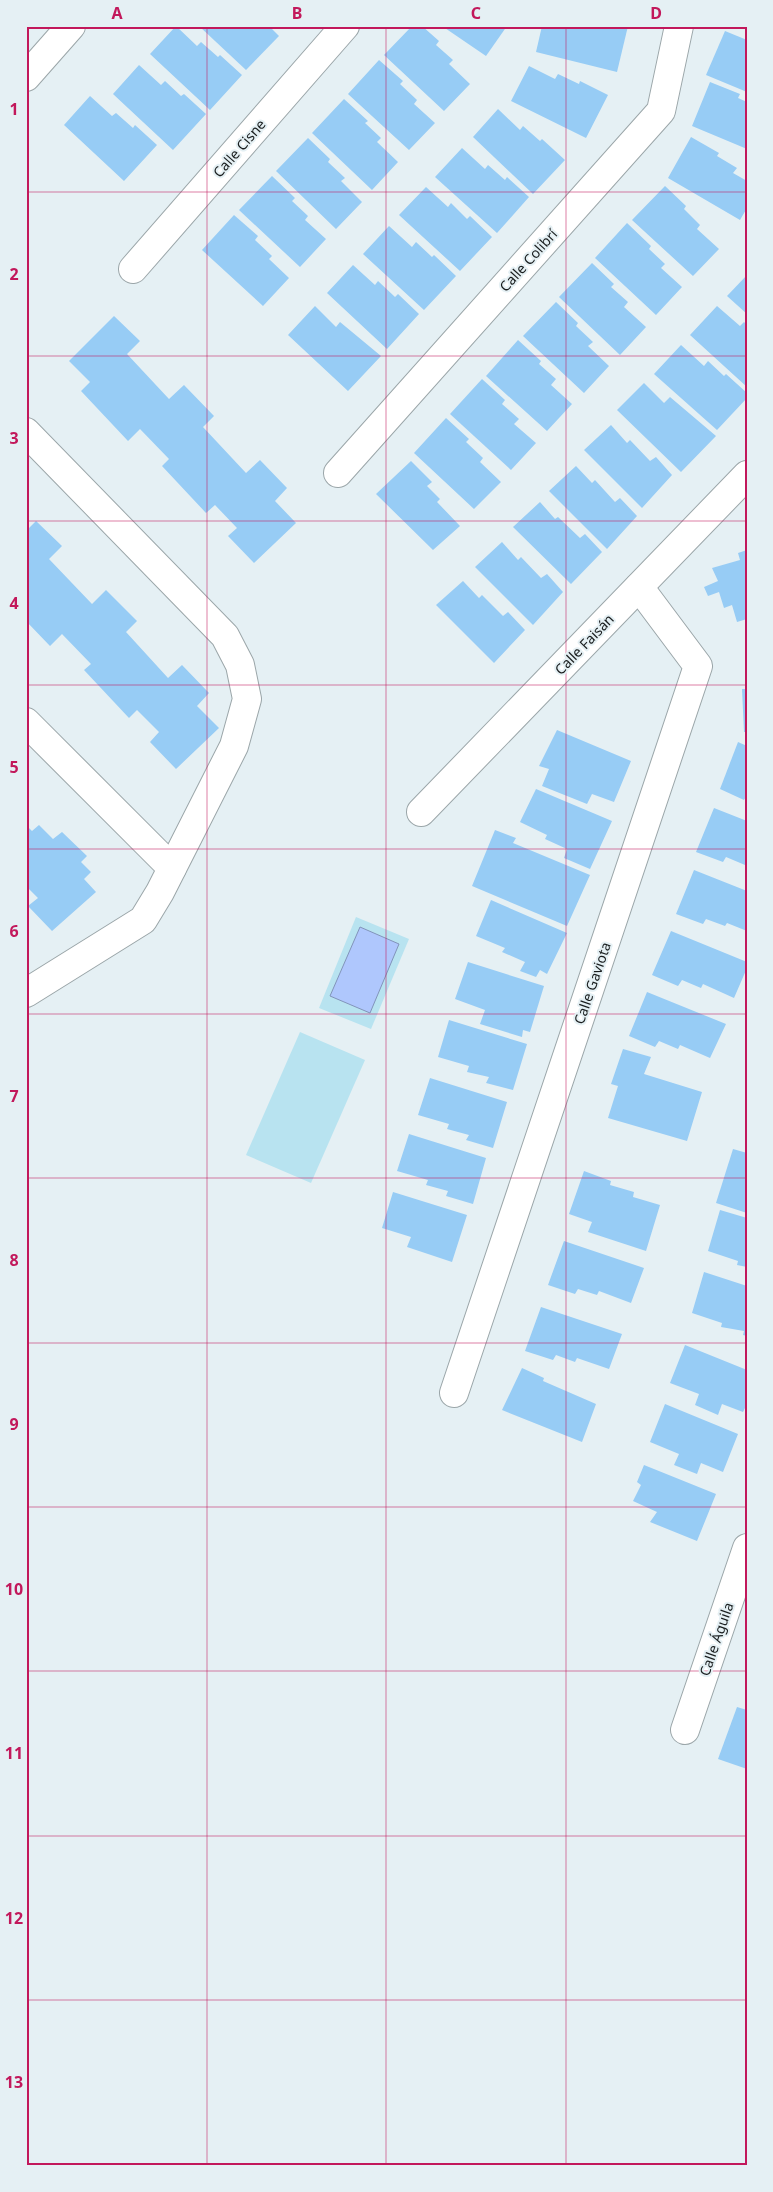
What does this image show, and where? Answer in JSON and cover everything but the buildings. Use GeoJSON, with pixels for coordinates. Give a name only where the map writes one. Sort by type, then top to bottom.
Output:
{"type":"FeatureCollection","features":[{"type":"Feature","properties":{"kind":"street"},"geometry":{"type":"LineString","coordinates":[[26,77],[71,26]]}},
{"type":"Feature","properties":{"kind":"street","name":"Calle Cisne"},"geometry":{"type":"LineString","coordinates":[[132,269],[345,26]]}},
{"type":"Feature","properties":{"kind":"street","name":"Calle Colibrí"},"geometry":{"type":"LineString","coordinates":[[338,473],[661,111],[679,26]]}},
{"type":"Feature","properties":{"kind":"street"},"geometry":{"type":"LineString","coordinates":[[26,432],[225,636],[240,664],[247,699],[234,746],[172,868],[143,920],[26,992]]}},
{"type":"Feature","properties":{"kind":"street","name":"Calle Faisán"},"geometry":{"type":"LineString","coordinates":[[421,812],[747,475]]}},
{"type":"Feature","properties":{"kind":"street","name":"Calle Gaviota"},"geometry":{"type":"LineString","coordinates":[[454,1393],[698,666],[639,587]]}},
{"type":"Feature","properties":{"kind":"street"},"geometry":{"type":"LineString","coordinates":[[26,722],[172,868]]}},
{"type":"Feature","properties":{"kind":"street","name":"Calle Águila"},"geometry":{"type":"LineString","coordinates":[[685,1730],[747,1548]]}},
{"type":"Feature","properties":{"kind":"shaded area"},"geometry":{"type":"Polygon","coordinates":[[[356,917],[409,939],[371,1029],[319,1008],[356,917]]]}},
{"type":"Feature","properties":{"kind":"shaded area"},"geometry":{"type":"Polygon","coordinates":[[[300,1032],[365,1060],[311,1183],[246,1155],[300,1032]]]}},
{"type":"Feature","properties":{"kind":"water"},"geometry":{"type":"Polygon","coordinates":[[[360,927],[399,944],[370,1013],[330,996],[360,927]]]}}]}
